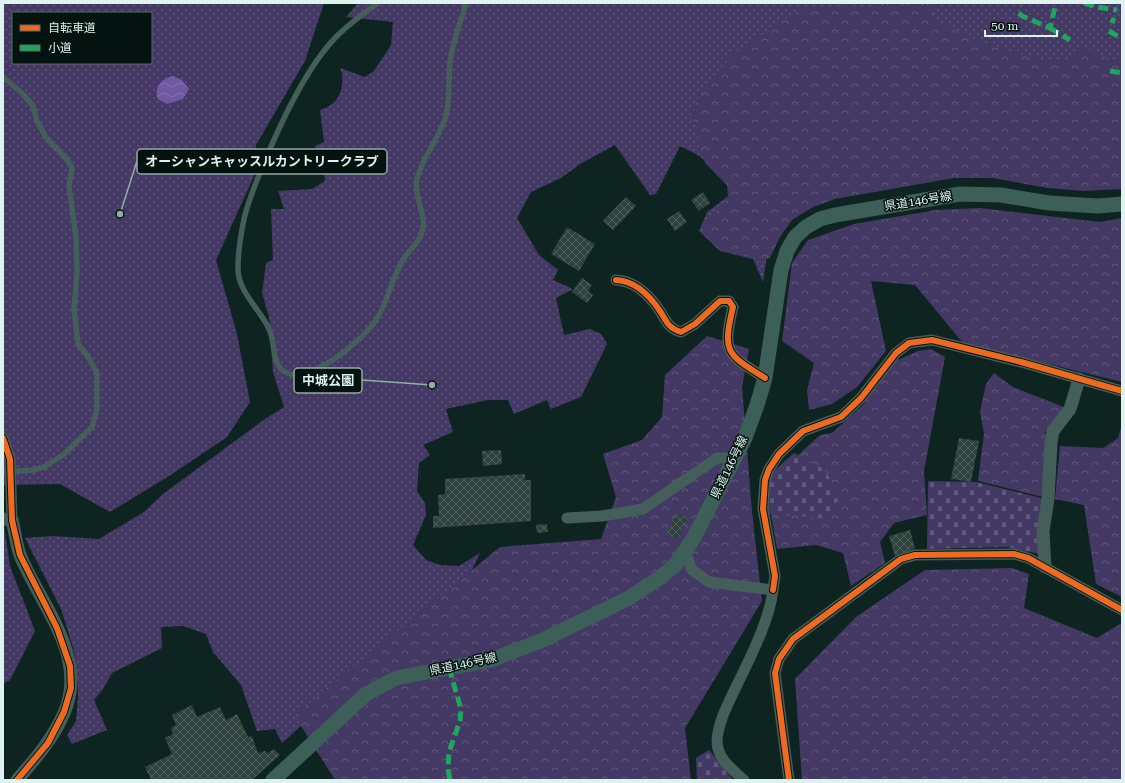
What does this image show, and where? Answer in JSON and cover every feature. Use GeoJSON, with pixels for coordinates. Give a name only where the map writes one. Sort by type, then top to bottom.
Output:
{"type":"FeatureCollection","features":[{"type":"Feature","properties":{"kind":"main road","name":"県道146号線"},"geometry":{"type":"LineString","coordinates":[[273,780],[366,694],[381,685],[404,676],[491,660],[543,640],[621,602],[660,578],[676,564],[693,540],[750,425],[765,378],[781,270],[787,251],[795,237],[806,227],[820,219],[916,200],[960,194],[1001,195],[1049,203],[1098,206],[1122,204]]}},
{"type":"Feature","properties":{"kind":"street"},"geometry":{"type":"LineString","coordinates":[[616,280],[626,281],[637,286],[659,310],[672,329],[681,332],[695,324],[720,300],[729,301],[733,307],[727,332],[730,351],[736,360],[765,378]]}},
{"type":"Feature","properties":{"kind":"street"},"geometry":{"type":"LineString","coordinates":[[744,780],[724,763],[717,742],[722,717],[745,669],[771,604],[775,576],[763,508],[765,480],[769,469],[779,454],[803,431],[841,417],[861,398],[896,353],[909,343],[932,340],[1079,378],[1122,391]]}},
{"type":"Feature","properties":{"kind":"street"},"geometry":{"type":"LineString","coordinates":[[1045,567],[1043,531],[1048,499],[1051,442],[1054,430],[1070,409],[1079,378]]}},
{"type":"Feature","properties":{"kind":"street"},"geometry":{"type":"LineString","coordinates":[[3,438],[10,459],[8,520],[20,555],[57,628],[70,666],[71,688],[64,712],[48,743],[17,780]]}},
{"type":"Feature","properties":{"kind":"street"},"geometry":{"type":"LineString","coordinates":[[567,518],[602,516],[643,509],[717,458],[734,458]]}},
{"type":"Feature","properties":{"kind":"street"},"geometry":{"type":"LineString","coordinates":[[685,552],[692,570],[709,582],[774,590]]}},
{"type":"Feature","properties":{"kind":"street"},"geometry":{"type":"LineString","coordinates":[[789,780],[775,673],[779,659],[793,638],[901,559],[915,555],[1014,554],[1028,558],[1122,610]]}},
{"type":"Feature","properties":{"kind":"lane"},"geometry":{"type":"LineString","coordinates":[[378,3],[336,37],[311,72],[291,104],[270,149],[244,218],[238,269],[239,276],[250,301],[267,323],[272,336],[277,361],[282,370],[291,374],[302,375],[318,369],[347,350],[375,323],[384,308],[403,260],[421,235],[423,222],[417,180],[445,120],[449,91],[450,61],[466,3]]}},
{"type":"Feature","properties":{"kind":"lane"},"geometry":{"type":"LineString","coordinates":[[3,77],[23,94],[33,106],[37,121],[47,139],[66,158],[72,168],[69,186],[76,238],[77,272],[74,309],[76,330],[78,344],[87,355],[97,373],[97,410],[92,427],[63,455],[44,467],[33,470],[3,472]]}},
{"type":"Feature","properties":{"kind":"path"},"geometry":{"type":"LineString","coordinates":[[1019,13],[1021,3]]}},
{"type":"Feature","properties":{"kind":"path"},"geometry":{"type":"LineString","coordinates":[[1117,10],[1122,11]]}},
{"type":"Feature","properties":{"kind":"path"},"geometry":{"type":"LineString","coordinates":[[1114,18],[1115,15],[1122,16]]}},
{"type":"Feature","properties":{"kind":"path"},"geometry":{"type":"LineString","coordinates":[[1109,31],[1112,23]]}},
{"type":"Feature","properties":{"kind":"green space"},"geometry":{"type":"Polygon","coordinates":[[[3,3],[324,3],[305,61],[256,145],[257,169],[216,260],[237,334],[250,402],[227,437],[169,476],[110,512],[60,484],[3,485],[3,3]]]}},
{"type":"Feature","properties":{"kind":"green space"},"geometry":{"type":"Polygon","coordinates":[[[358,3],[1122,3],[1122,188],[982,173],[826,195],[785,221],[767,255],[763,282],[753,259],[720,251],[699,231],[707,212],[727,197],[732,200],[733,184],[698,155],[680,146],[656,194],[650,195],[615,145],[580,164],[561,178],[531,192],[517,218],[539,255],[558,270],[553,280],[573,289],[556,298],[564,335],[590,329],[601,334],[607,344],[581,397],[551,409],[547,400],[514,414],[508,400],[488,400],[446,409],[453,432],[423,445],[430,455],[419,463],[417,491],[425,503],[426,515],[413,545],[426,560],[440,565],[459,566],[480,553],[469,576],[282,743],[275,729],[257,731],[241,685],[213,652],[206,634],[183,626],[161,627],[162,648],[112,673],[103,689],[94,700],[107,730],[72,744],[67,735],[76,721],[78,696],[77,671],[74,651],[61,609],[25,538],[53,536],[99,539],[144,512],[163,494],[265,419],[284,407],[273,372],[269,317],[262,293],[266,263],[273,260],[271,209],[284,209],[278,191],[312,189],[325,181],[324,171],[315,146],[324,142],[320,110],[328,107],[335,101],[342,87],[342,72],[340,68],[365,77],[374,71],[391,45],[393,22],[346,17],[358,3]]]}},
{"type":"Feature","properties":{"kind":"green space"},"geometry":{"type":"Polygon","coordinates":[[[879,3],[934,3],[933,16],[957,31],[994,46],[1032,57],[1061,61],[1068,59],[1078,50],[1085,49],[1109,59],[1122,61],[1122,189],[1084,191],[1048,188],[993,178],[954,178],[835,199],[813,207],[792,220],[780,237],[770,258],[763,260],[718,249],[703,234],[704,228],[728,196],[727,185],[705,163],[693,118],[694,104],[732,54],[799,10],[848,6],[873,8],[879,3]]]}},
{"type":"Feature","properties":{"kind":"green space"},"geometry":{"type":"Polygon","coordinates":[[[980,208],[1100,222],[1122,218],[1122,382],[963,343],[915,285],[871,281],[886,351],[857,387],[832,404],[809,410],[807,390],[814,363],[782,341],[792,263],[808,240],[854,224],[936,210],[980,208]]]}},
{"type":"Feature","properties":{"kind":"green space"},"geometry":{"type":"Polygon","coordinates":[[[707,336],[749,349],[742,387],[752,512],[762,601],[685,728],[691,780],[335,780],[294,715],[500,547],[601,539],[616,497],[603,454],[642,440],[662,417],[665,375],[707,336]]]}},
{"type":"Feature","properties":{"kind":"green space"},"geometry":{"type":"Polygon","coordinates":[[[931,349],[945,357],[924,471],[927,515],[894,523],[880,542],[885,563],[851,586],[843,553],[816,545],[777,549],[771,514],[797,456],[820,435],[832,433],[862,406],[896,361],[918,351],[931,349]]]}},
{"type":"Feature","properties":{"kind":"green space"},"geometry":{"type":"Polygon","coordinates":[[[994,373],[1013,387],[1066,408],[1045,432],[1046,448],[1043,497],[978,481],[984,434],[980,412],[986,384],[994,373]]]}},
{"type":"Feature","properties":{"kind":"green space"},"geometry":{"type":"Polygon","coordinates":[[[1122,424],[1122,597],[1096,584],[1084,505],[1055,499],[1060,446],[1103,448],[1118,438],[1122,424]]]}},
{"type":"Feature","properties":{"kind":"green space"},"geometry":{"type":"Polygon","coordinates":[[[794,453],[824,469],[841,497],[824,518],[768,514],[768,485],[770,479],[773,473],[794,453]]]}},
{"type":"Feature","properties":{"kind":"green space"},"geometry":{"type":"Polygon","coordinates":[[[928,481],[976,482],[1045,499],[1040,554],[1007,547],[927,549],[928,481]]]}},
{"type":"Feature","properties":{"kind":"green space"},"geometry":{"type":"Polygon","coordinates":[[[3,518],[10,566],[35,631],[10,680],[3,684],[3,518]]]}},
{"type":"Feature","properties":{"kind":"green space"},"geometry":{"type":"Polygon","coordinates":[[[1012,568],[1029,574],[1024,608],[1097,638],[1120,624],[1122,625],[1122,780],[802,780],[795,679],[856,617],[925,570],[1012,568]]]}},
{"type":"Feature","properties":{"kind":"green space"},"geometry":{"type":"Polygon","coordinates":[[[709,750],[733,780],[697,780],[696,758],[709,750]]]}},
{"type":"Feature","properties":{"kind":"water"},"geometry":{"type":"Polygon","coordinates":[[[173,76],[182,80],[189,89],[183,99],[167,104],[158,99],[157,91],[162,81],[173,76]]]}},
{"type":"Feature","properties":{"kind":"building"},"geometry":{"type":"Polygon","coordinates":[[[703,192],[710,203],[699,211],[691,200],[703,192]]]}},
{"type":"Feature","properties":{"kind":"building"},"geometry":{"type":"Polygon","coordinates":[[[626,197],[636,206],[613,230],[603,221],[626,197]]]}},
{"type":"Feature","properties":{"kind":"building"},"geometry":{"type":"Polygon","coordinates":[[[679,211],[687,222],[675,231],[667,219],[679,211]]]}},
{"type":"Feature","properties":{"kind":"building"},"geometry":{"type":"Polygon","coordinates":[[[567,227],[595,244],[579,271],[551,254],[567,227]]]}},
{"type":"Feature","properties":{"kind":"building"},"geometry":{"type":"Polygon","coordinates":[[[582,278],[592,285],[588,291],[593,295],[587,303],[572,292],[582,278]]]}},
{"type":"Feature","properties":{"kind":"building"},"geometry":{"type":"Polygon","coordinates":[[[959,438],[979,441],[971,482],[951,479],[959,438]]]}},
{"type":"Feature","properties":{"kind":"building"},"geometry":{"type":"Polygon","coordinates":[[[501,450],[502,464],[483,466],[482,451],[501,450]]]}},
{"type":"Feature","properties":{"kind":"building"},"geometry":{"type":"Polygon","coordinates":[[[525,474],[525,480],[531,480],[531,521],[433,528],[433,516],[439,516],[438,495],[445,494],[445,479],[525,474]]]}},
{"type":"Feature","properties":{"kind":"building"},"geometry":{"type":"Polygon","coordinates":[[[677,513],[688,518],[677,539],[666,533],[677,513]]]}},
{"type":"Feature","properties":{"kind":"building"},"geometry":{"type":"Polygon","coordinates":[[[547,524],[548,532],[537,533],[536,525],[547,524]]]}},
{"type":"Feature","properties":{"kind":"building"},"geometry":{"type":"Polygon","coordinates":[[[910,530],[915,549],[895,556],[889,536],[910,530]]]}},
{"type":"Feature","properties":{"kind":"building"},"geometry":{"type":"Polygon","coordinates":[[[192,705],[197,717],[220,707],[226,720],[237,714],[248,737],[252,736],[258,753],[265,751],[268,753],[274,749],[280,755],[252,780],[151,780],[145,767],[172,754],[165,738],[173,734],[171,728],[176,725],[172,715],[192,705]]]}},
{"type":"Feature","properties":{"kind":"marked path"},"geometry":{"type":"LineString","coordinates":[[1019,13],[1022,16],[1050,28],[1056,3]]}},
{"type":"Feature","properties":{"kind":"marked path"},"geometry":{"type":"LineString","coordinates":[[1084,3],[1096,7],[1117,10]]}},
{"type":"Feature","properties":{"kind":"marked path"},"geometry":{"type":"LineString","coordinates":[[1112,23],[1114,18]]}},
{"type":"Feature","properties":{"kind":"marked path"},"geometry":{"type":"LineString","coordinates":[[1050,28],[1070,40]]}},
{"type":"Feature","properties":{"kind":"marked path"},"geometry":{"type":"LineString","coordinates":[[1109,31],[1122,39]]}},
{"type":"Feature","properties":{"kind":"marked path"},"geometry":{"type":"LineString","coordinates":[[1110,71],[1122,73]]}},
{"type":"Feature","properties":{"kind":"marked path"},"geometry":{"type":"LineString","coordinates":[[449,668],[461,709],[460,721],[449,752],[448,769],[450,780]]}},
{"type":"Feature","properties":{"kind":"cycle path"},"geometry":{"type":"LineString","coordinates":[[616,280],[636,286],[656,305],[670,326],[681,332],[695,324],[720,301],[729,301],[733,307],[728,334],[728,343],[731,351],[742,363],[765,378]]}},
{"type":"Feature","properties":{"kind":"cycle path"},"geometry":{"type":"LineString","coordinates":[[773,590],[775,576],[763,509],[765,480],[769,469],[779,454],[803,431],[841,417],[861,398],[896,353],[909,343],[932,340],[1021,362],[1122,391]]}},
{"type":"Feature","properties":{"kind":"cycle path"},"geometry":{"type":"LineString","coordinates":[[3,438],[10,459],[12,520],[20,555],[57,628],[70,666],[71,688],[64,712],[48,743],[17,780]]}},
{"type":"Feature","properties":{"kind":"cycle path"},"geometry":{"type":"LineString","coordinates":[[789,780],[775,673],[779,659],[793,639],[901,559],[915,555],[1014,554],[1028,558],[1122,610]]}},
{"type":"Feature","properties":{"kind":"place","name":"オーシャンキャッスルカントリークラブ"},"geometry":{"type":"Point","coordinates":[120,214]}},
{"type":"Feature","properties":{"kind":"place","name":"中城公園"},"geometry":{"type":"Point","coordinates":[432,385]}}]}
